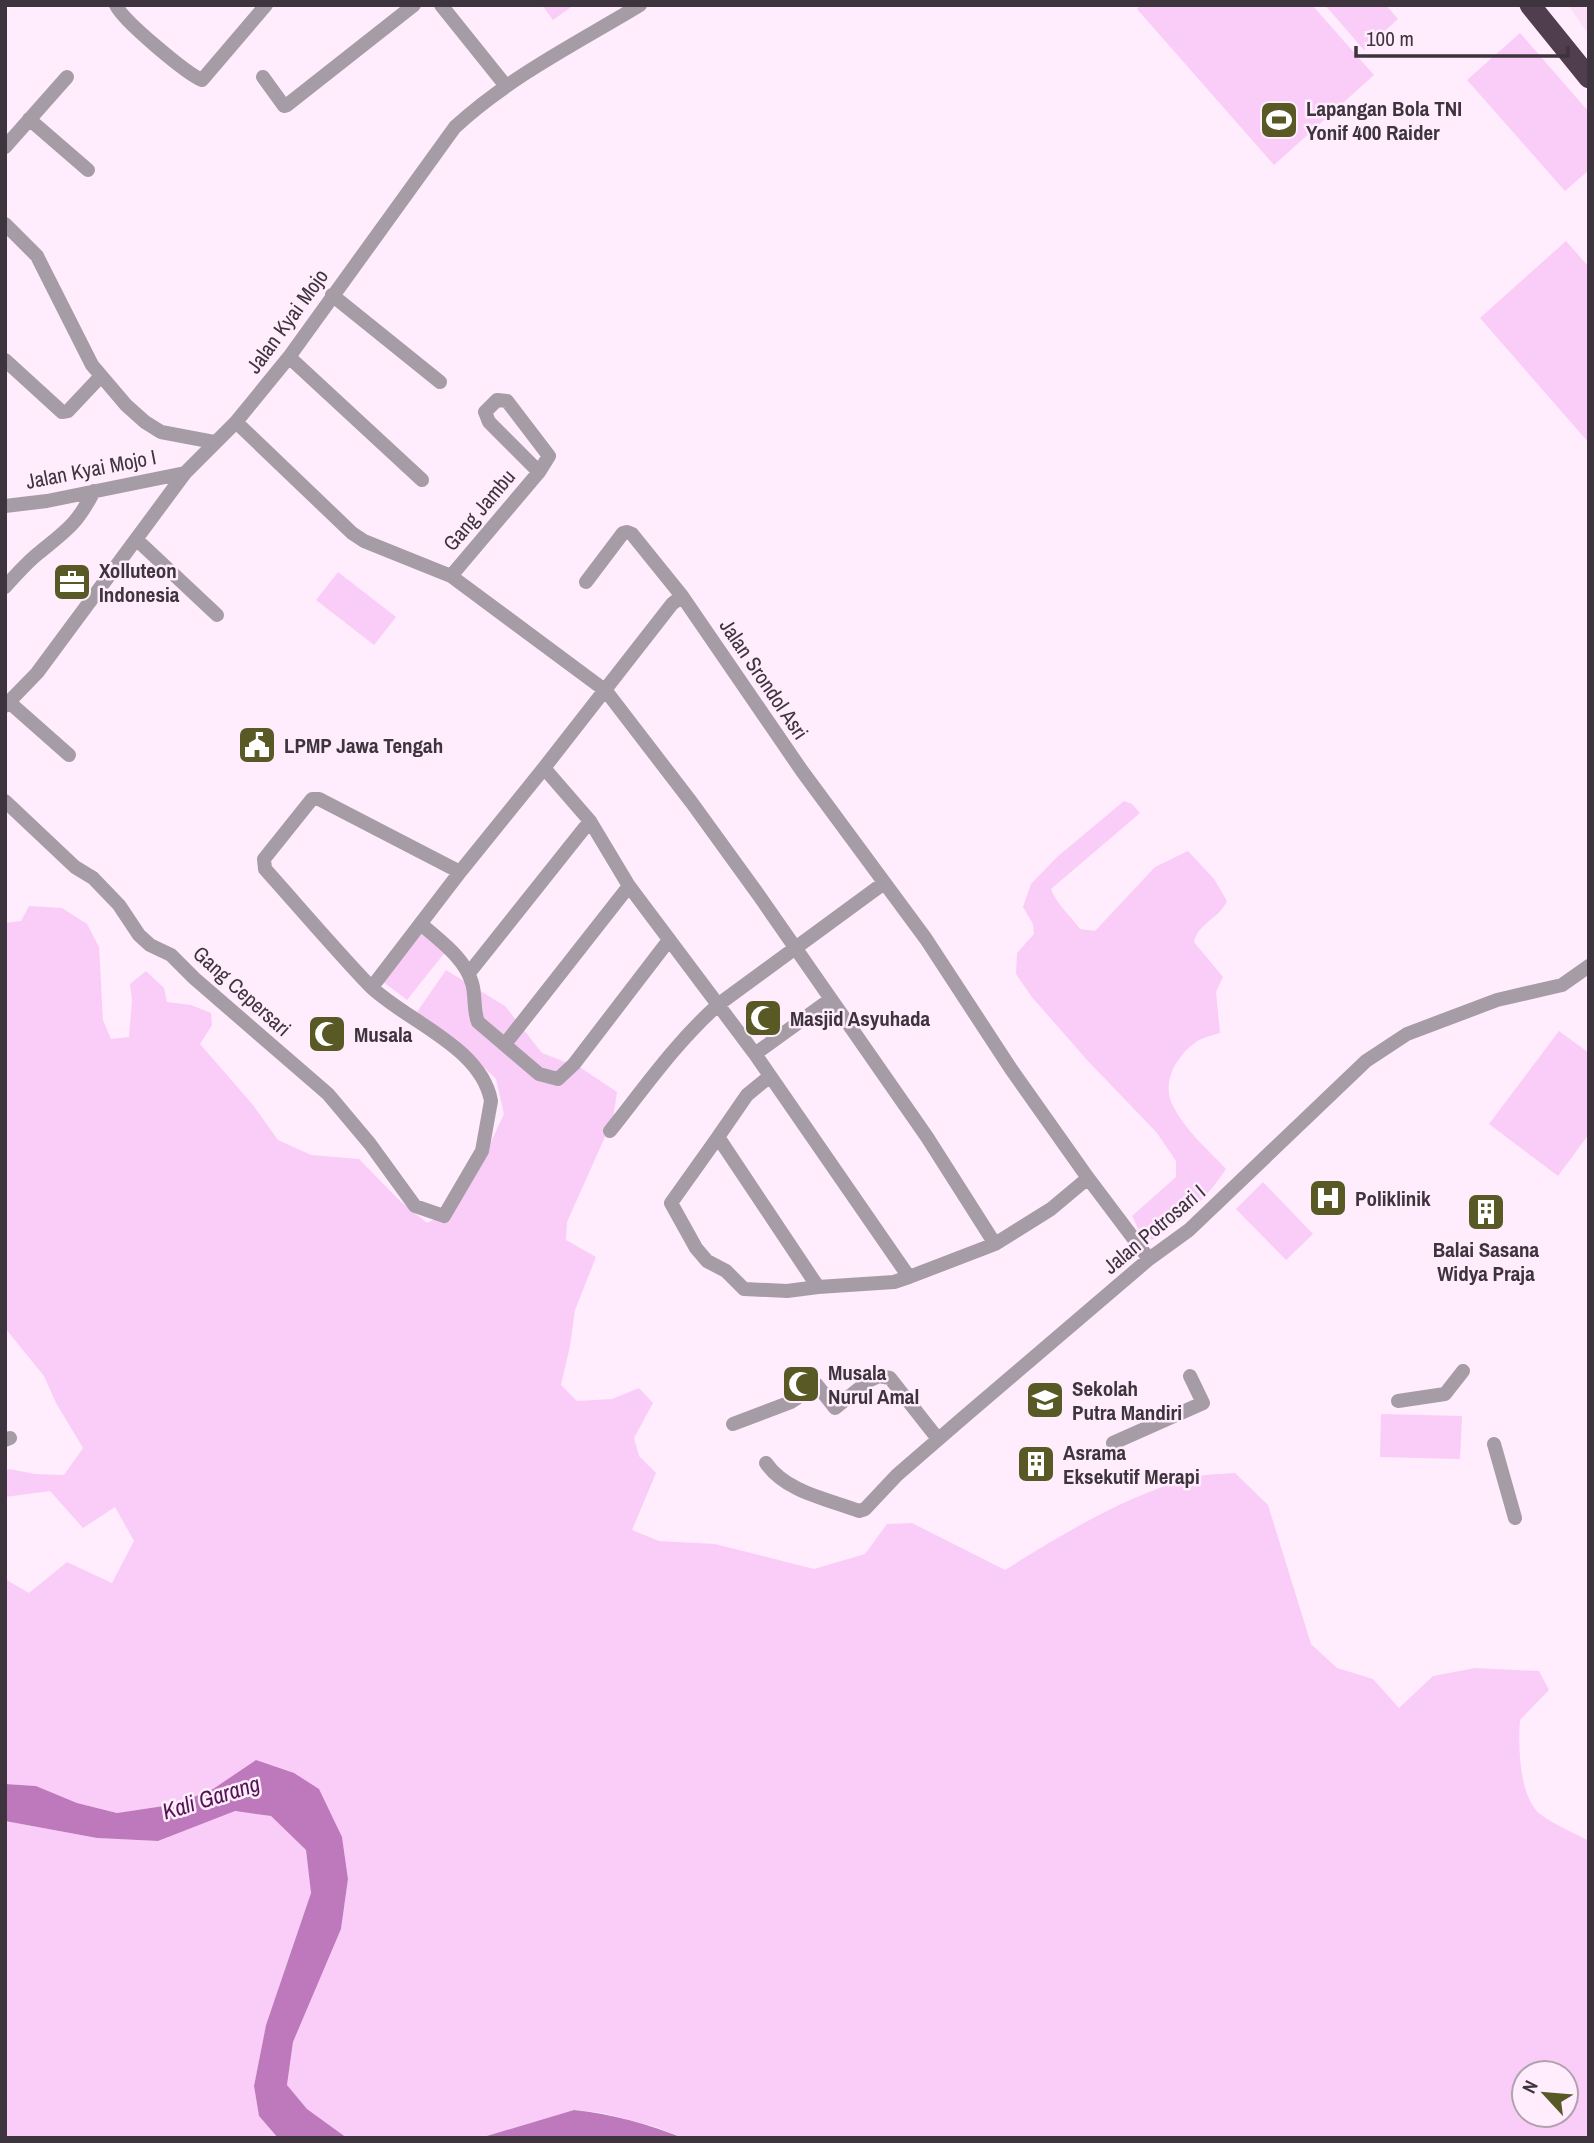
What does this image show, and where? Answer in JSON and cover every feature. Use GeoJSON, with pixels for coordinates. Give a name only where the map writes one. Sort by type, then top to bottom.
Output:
{"type":"FeatureCollection","features":[{"type":"Feature","properties":{"kind":"highway"},"geometry":{"type":"LineString","coordinates":[[1530,5],[1589,78]]}},
{"type":"Feature","properties":{"kind":"street"},"geometry":{"type":"LineString","coordinates":[[116,5],[120,13],[139,31],[202,80],[266,5]]}},
{"type":"Feature","properties":{"kind":"street"},"geometry":{"type":"LineString","coordinates":[[263,77],[285,106],[414,5]]}},
{"type":"Feature","properties":{"kind":"street"},"geometry":{"type":"LineString","coordinates":[[441,5],[506,86]]}},
{"type":"Feature","properties":{"kind":"street","name":"Jalan Kyai Mojo"},"geometry":{"type":"LineString","coordinates":[[7,704],[37,673],[185,473],[236,422],[289,357],[455,127],[480,104],[506,86],[640,5]]}},
{"type":"Feature","properties":{"kind":"street"},"geometry":{"type":"LineString","coordinates":[[5,147],[67,77]]}},
{"type":"Feature","properties":{"kind":"street"},"geometry":{"type":"LineString","coordinates":[[29,119],[88,170]]}},
{"type":"Feature","properties":{"kind":"street"},"geometry":{"type":"LineString","coordinates":[[5,223],[37,256],[92,365],[126,405],[156,430],[214,442]]}},
{"type":"Feature","properties":{"kind":"street"},"geometry":{"type":"LineString","coordinates":[[332,295],[440,382]]}},
{"type":"Feature","properties":{"kind":"street"},"geometry":{"type":"LineString","coordinates":[[289,357],[422,480]]}},
{"type":"Feature","properties":{"kind":"street"},"geometry":{"type":"LineString","coordinates":[[5,360],[62,412],[68,411],[101,376]]}},
{"type":"Feature","properties":{"kind":"street","name":"Gang Jambu"},"geometry":{"type":"LineString","coordinates":[[451,576],[539,471],[549,457],[507,401],[497,400],[485,412],[489,422],[539,471]]}},
{"type":"Feature","properties":{"kind":"street"},"geometry":{"type":"LineString","coordinates":[[236,422],[352,533],[364,541],[451,576],[606,691],[692,803],[796,948],[927,1137],[995,1244]]}},
{"type":"Feature","properties":{"kind":"street","name":"Jalan Kyai Mojo I"},"geometry":{"type":"LineString","coordinates":[[5,506],[47,501],[185,473]]}},
{"type":"Feature","properties":{"kind":"street"},"geometry":{"type":"LineString","coordinates":[[5,587],[40,551],[68,530],[85,509],[94,491]]}},
{"type":"Feature","properties":{"kind":"street","name":"Jalan Srondol Asri"},"geometry":{"type":"LineString","coordinates":[[586,582],[623,533],[627,532],[682,596],[802,771],[926,939],[1011,1069],[1149,1259]]}},
{"type":"Feature","properties":{"kind":"street"},"geometry":{"type":"LineString","coordinates":[[136,539],[217,615]]}},
{"type":"Feature","properties":{"kind":"street"},"geometry":{"type":"LineString","coordinates":[[460,872],[319,799],[312,799],[266,853],[264,859],[265,869],[372,987],[672,604],[682,596]]}},
{"type":"Feature","properties":{"kind":"street"},"geometry":{"type":"LineString","coordinates":[[7,704],[69,755]]}},
{"type":"Feature","properties":{"kind":"street"},"geometry":{"type":"LineString","coordinates":[[544,768],[590,821],[629,886],[755,1054],[909,1278]]}},
{"type":"Feature","properties":{"kind":"street","name":"Gang Cepersari"},"geometry":{"type":"LineString","coordinates":[[5,802],[75,867],[93,878],[119,905],[139,935],[150,945],[171,955],[328,1094],[370,1144],[415,1206],[444,1216],[482,1151],[491,1098],[478,1072],[462,1054],[372,987]]}},
{"type":"Feature","properties":{"kind":"street"},"geometry":{"type":"LineString","coordinates":[[469,973],[590,821]]}},
{"type":"Feature","properties":{"kind":"street"},"geometry":{"type":"LineString","coordinates":[[610,1131],[681,1041],[719,1004],[884,883]]}},
{"type":"Feature","properties":{"kind":"street"},"geometry":{"type":"LineString","coordinates":[[505,1044],[629,886]]}},
{"type":"Feature","properties":{"kind":"street"},"geometry":{"type":"LineString","coordinates":[[421,924],[443,943],[469,973],[474,987],[478,1022],[539,1074],[558,1079],[574,1064],[670,940]]}},
{"type":"Feature","properties":{"kind":"street","name":"Jalan Potrosari I"},"geometry":{"type":"LineString","coordinates":[[766,1463],[772,1472],[795,1488],[859,1511],[873,1503],[897,1475],[938,1439],[1149,1259],[1189,1230],[1366,1061],[1407,1034],[1497,1000],[1562,985],[1585,975]]}},
{"type":"Feature","properties":{"kind":"street"},"geometry":{"type":"LineString","coordinates":[[755,1054],[831,999]]}},
{"type":"Feature","properties":{"kind":"street"},"geometry":{"type":"LineString","coordinates":[[770,1076],[736,1107],[671,1203],[696,1248],[708,1262],[728,1272],[744,1289],[787,1291],[894,1282],[909,1278],[995,1244],[1051,1209],[1088,1178]]}},
{"type":"Feature","properties":{"kind":"street"},"geometry":{"type":"LineString","coordinates":[[718,1137],[818,1287]]}},
{"type":"Feature","properties":{"kind":"street"},"geometry":{"type":"LineString","coordinates":[[1398,1401],[1445,1394],[1463,1371]]}},
{"type":"Feature","properties":{"kind":"street"},"geometry":{"type":"LineString","coordinates":[[733,1424],[791,1402],[817,1385],[835,1408],[870,1380],[885,1376],[898,1386],[938,1439]]}},
{"type":"Feature","properties":{"kind":"street"},"geometry":{"type":"LineString","coordinates":[[1113,1443],[1203,1403],[1190,1376]]}},
{"type":"Feature","properties":{"kind":"street"},"geometry":{"type":"LineString","coordinates":[[1494,1444],[1515,1518]]}},
{"type":"Feature","properties":{"kind":"shaded area"},"geometry":{"type":"Polygon","coordinates":[[[542,5],[574,5],[553,20],[542,5]]]}},
{"type":"Feature","properties":{"kind":"shaded area","name":"Lapangan Bola TNI Yonif 400 Raider"},"geometry":{"type":"Polygon","coordinates":[[[1140,5],[1312,5],[1374,75],[1274,165],[1137,9],[1140,5]]]}},
{"type":"Feature","properties":{"kind":"shaded area"},"geometry":{"type":"Polygon","coordinates":[[[1325,5],[1386,5],[1398,19],[1364,50],[1325,5]]]}},
{"type":"Feature","properties":{"kind":"shaded area"},"geometry":{"type":"Polygon","coordinates":[[[1568,5],[1589,5],[1589,35],[1568,5]]]}},
{"type":"Feature","properties":{"kind":"shaded area"},"geometry":{"type":"Polygon","coordinates":[[[1520,33],[1589,112],[1589,170],[1565,191],[1467,80],[1520,33]]]}},
{"type":"Feature","properties":{"kind":"shaded area"},"geometry":{"type":"Polygon","coordinates":[[[1566,241],[1589,267],[1589,443],[1480,318],[1566,241]]]}},
{"type":"Feature","properties":{"kind":"shaded area"},"geometry":{"type":"Polygon","coordinates":[[[338,572],[396,617],[374,645],[316,600],[338,572]]]}},
{"type":"Feature","properties":{"kind":"shaded area"},"geometry":{"type":"Polygon","coordinates":[[[1124,801],[1132,804],[1140,813],[1051,889],[1060,905],[1080,929],[1095,931],[1155,867],[1188,851],[1214,879],[1227,901],[1200,930],[1194,942],[1223,977],[1216,992],[1220,1033],[1199,1040],[1184,1052],[1173,1069],[1169,1087],[1173,1106],[1184,1123],[1226,1169],[1193,1208],[1152,1240],[1140,1232],[1132,1216],[1176,1177],[1176,1161],[1157,1133],[1087,1060],[1031,996],[1016,974],[1017,953],[1034,934],[1033,924],[1023,907],[1031,884],[1057,857],[1124,801]]]}},
{"type":"Feature","properties":{"kind":"shaded area"},"geometry":{"type":"Polygon","coordinates":[[[29,906],[62,908],[87,924],[99,947],[103,1020],[111,1039],[129,1037],[132,1000],[130,984],[146,971],[164,988],[167,1002],[191,1005],[211,1013],[212,1025],[200,1044],[253,1105],[278,1140],[311,1155],[359,1159],[400,1201],[427,1223],[454,1203],[474,1176],[504,1114],[496,1079],[464,1048],[417,1012],[446,970],[505,1006],[542,1053],[581,1068],[617,1092],[613,1119],[567,1222],[566,1240],[596,1257],[575,1310],[561,1385],[577,1401],[612,1399],[639,1388],[653,1403],[634,1438],[639,1456],[656,1473],[632,1530],[659,1541],[715,1544],[814,1569],[865,1554],[887,1524],[912,1523],[1005,1570],[1072,1529],[1143,1494],[1193,1477],[1235,1473],[1268,1505],[1311,1644],[1337,1668],[1373,1679],[1399,1708],[1433,1676],[1475,1668],[1539,1671],[1549,1690],[1520,1720],[1519,1743],[1524,1783],[1533,1806],[1540,1814],[1589,1841],[1589,2138],[683,2138],[656,2127],[602,2113],[574,2110],[480,2138],[347,2138],[307,2109],[287,2085],[293,2042],[341,1929],[348,1879],[342,1837],[256,1760],[213,1789],[177,1804],[117,1813],[77,1803],[36,1786],[5,1784],[5,1579],[29,1593],[67,1562],[112,1583],[134,1541],[115,1507],[83,1528],[50,1491],[5,1497],[5,1472],[9,1469],[35,1474],[64,1475],[83,1448],[56,1403],[44,1376],[5,1328],[5,923],[21,921],[29,906]]]}},
{"type":"Feature","properties":{"kind":"shaded area"},"geometry":{"type":"Polygon","coordinates":[[[421,932],[446,951],[407,1000],[382,981],[421,932]]]}},
{"type":"Feature","properties":{"kind":"shaded area"},"geometry":{"type":"Polygon","coordinates":[[[1559,1031],[1589,1053],[1589,1134],[1558,1176],[1489,1124],[1559,1031]]]}},
{"type":"Feature","properties":{"kind":"shaded area"},"geometry":{"type":"Polygon","coordinates":[[[1263,1182],[1313,1234],[1286,1260],[1236,1209],[1263,1182]]]}},
{"type":"Feature","properties":{"kind":"shaded area"},"geometry":{"type":"Polygon","coordinates":[[[1381,1414],[1462,1416],[1460,1459],[1380,1457],[1381,1414]]]}},
{"type":"Feature","properties":{"kind":"shaded area"},"geometry":{"type":"Polygon","coordinates":[[[234,1811],[271,1816],[306,1850],[311,1893],[266,2025],[254,2086],[259,2116],[278,2138],[5,2138],[5,1821],[97,1838],[158,1841],[234,1811]]]}},
{"type":"Feature","properties":{"kind":"water","name":"Kali Garang"},"geometry":{"type":"Polygon","coordinates":[[[256,1760],[294,1773],[319,1789],[342,1837],[348,1879],[341,1929],[293,2042],[287,2085],[307,2109],[347,2138],[278,2138],[259,2116],[254,2086],[266,2025],[311,1893],[306,1850],[271,1816],[235,1811],[158,1841],[97,1838],[5,1821],[5,1784],[36,1786],[77,1803],[117,1813],[177,1804],[213,1789],[256,1760]]]}},
{"type":"Feature","properties":{"kind":"water"},"geometry":{"type":"Polygon","coordinates":[[[574,2110],[630,2120],[683,2138],[480,2138],[574,2110]]]}},
{"type":"Feature","properties":{"kind":"place","name":"Lapangan Bola TNI Yonif 400 Raider"},"geometry":{"type":"Point","coordinates":[1279,120]}},
{"type":"Feature","properties":{"kind":"place","name":"Xolluteon Indonesia"},"geometry":{"type":"Point","coordinates":[72,582]}},
{"type":"Feature","properties":{"kind":"place","name":"LPMP Jawa Tengah"},"geometry":{"type":"Point","coordinates":[257,745]}},
{"type":"Feature","properties":{"kind":"place","name":"Masjid Asyuhada"},"geometry":{"type":"Point","coordinates":[763,1018]}},
{"type":"Feature","properties":{"kind":"place","name":"Musala"},"geometry":{"type":"Point","coordinates":[327,1034]}},
{"type":"Feature","properties":{"kind":"place","name":"Poliklinik"},"geometry":{"type":"Point","coordinates":[1328,1198]}},
{"type":"Feature","properties":{"kind":"place","name":"Balai Sasana Widya Praja"},"geometry":{"type":"Point","coordinates":[1486,1212]}},
{"type":"Feature","properties":{"kind":"place","name":"Musala Nurul Amal"},"geometry":{"type":"Point","coordinates":[801,1384]}},
{"type":"Feature","properties":{"kind":"place","name":"Sekolah Putra Mandiri"},"geometry":{"type":"Point","coordinates":[1045,1400]}},
{"type":"Feature","properties":{"kind":"place","name":"Asrama Eksekutif Merapi"},"geometry":{"type":"Point","coordinates":[1036,1464]}}]}
